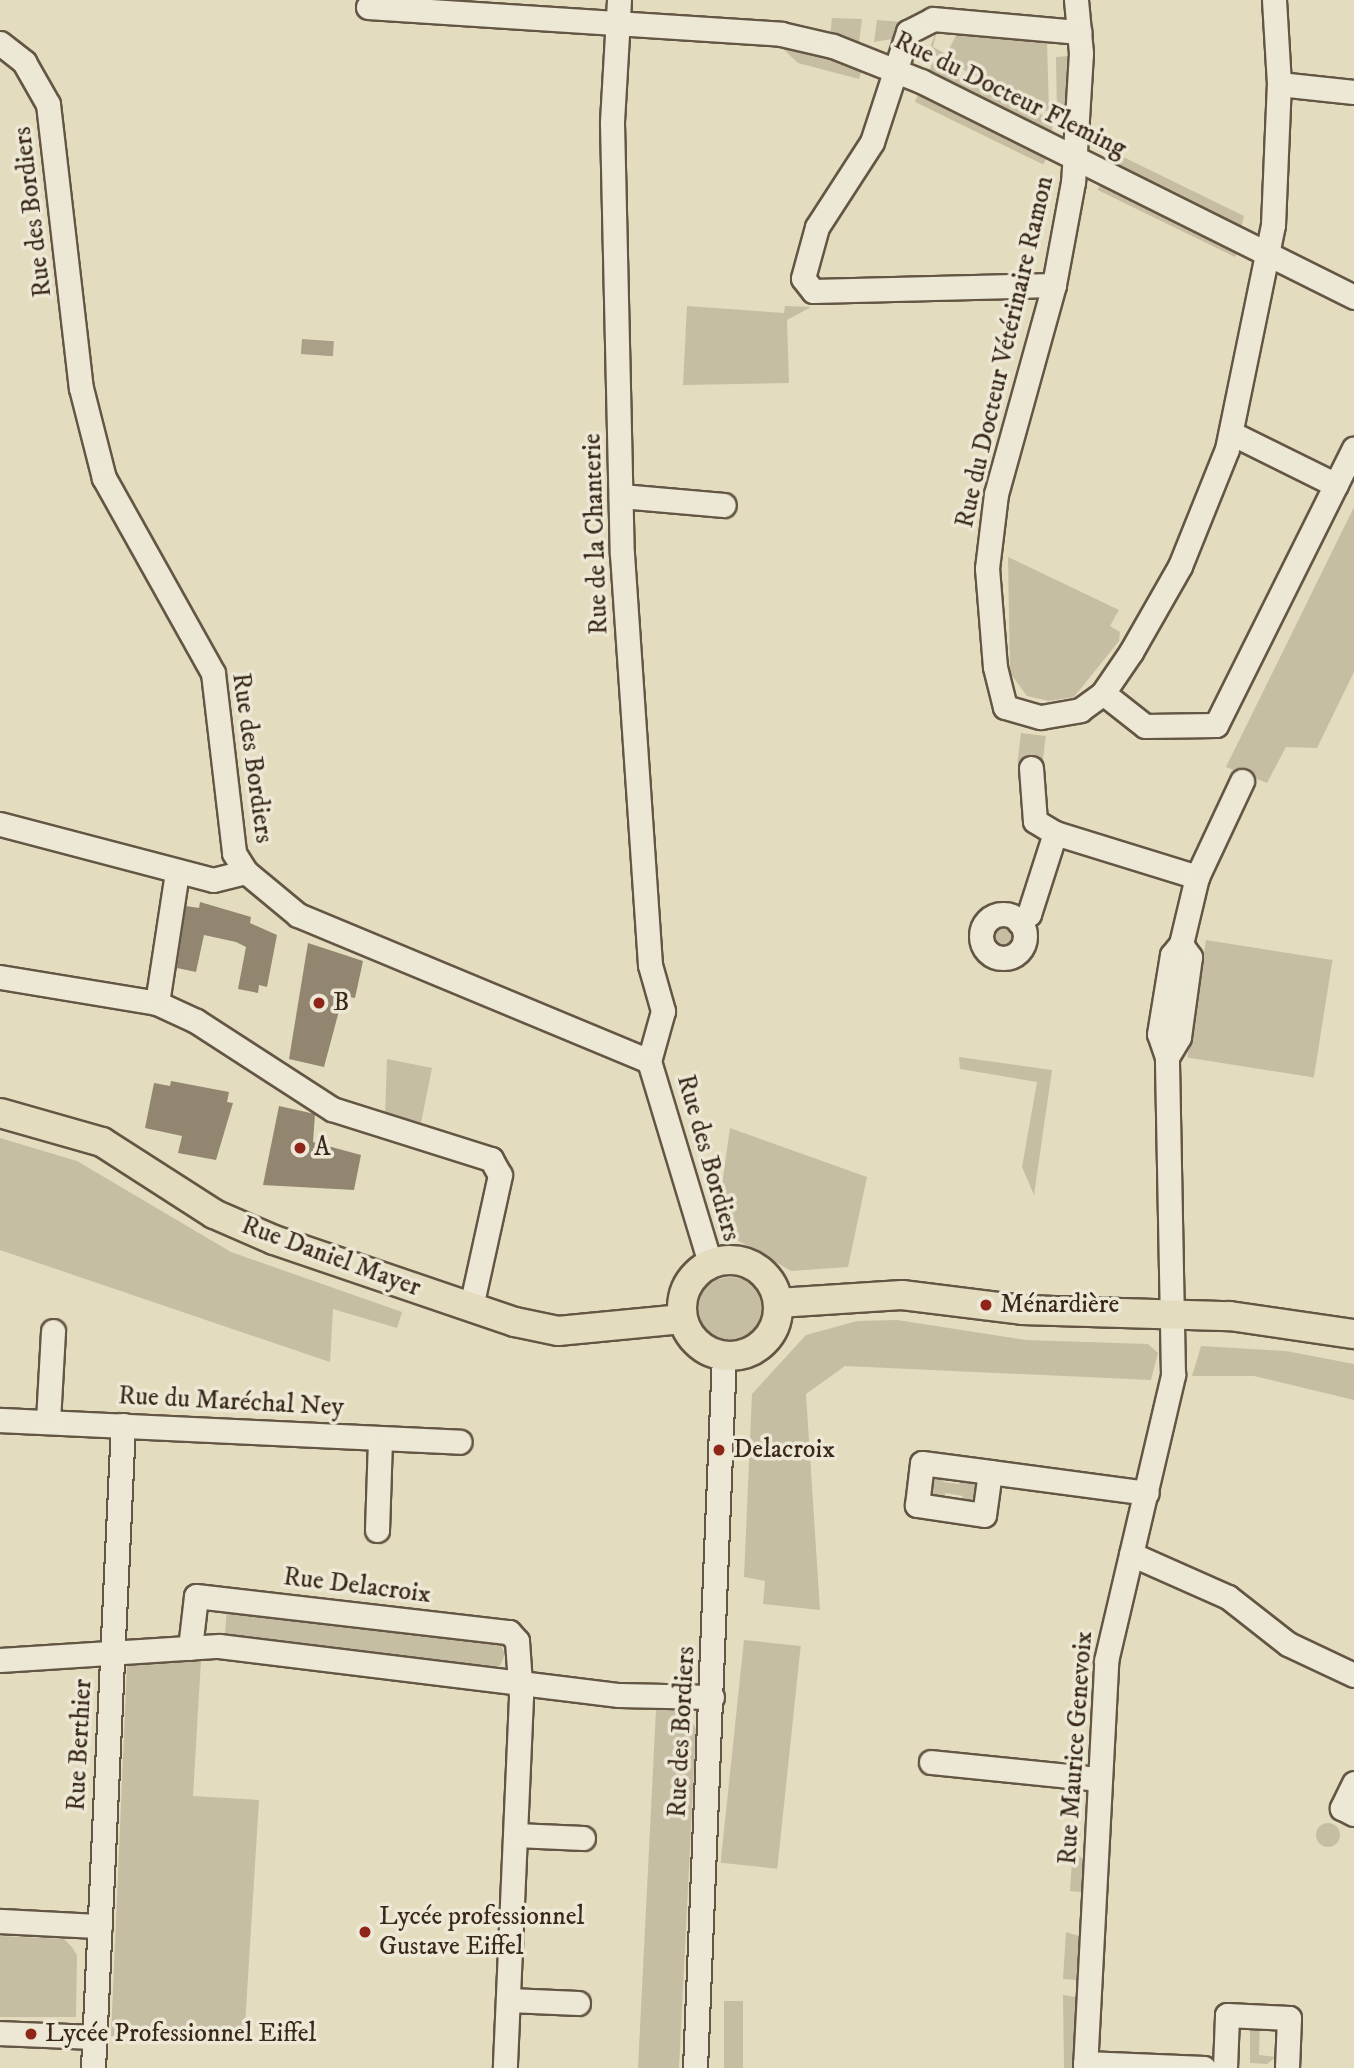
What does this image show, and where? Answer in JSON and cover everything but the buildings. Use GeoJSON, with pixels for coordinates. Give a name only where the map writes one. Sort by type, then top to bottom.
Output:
{"type":"FeatureCollection","features":[{"type":"Feature","properties":{"kind":"main road","name":"Rue Daniel Mayer"},"geometry":{"type":"LineString","coordinates":[[0,1113],[102,1142],[214,1214],[274,1240],[471,1307],[558,1331],[682,1319]]}},
{"type":"Feature","properties":{"kind":"main road"},"geometry":{"type":"LineString","coordinates":[[710,1263],[754,1265],[778,1303],[764,1342],[724,1356],[697,1344],[682,1319],[686,1286],[710,1263]]}},
{"type":"Feature","properties":{"kind":"main road"},"geometry":{"type":"LineString","coordinates":[[778,1303],[902,1294],[1022,1310],[1172,1314],[1300,1322],[1354,1334]]}},
{"type":"Feature","properties":{"kind":"street","name":"Rue de la Chanterie"},"geometry":{"type":"LineString","coordinates":[[619,0],[612,123],[621,496],[650,965],[662,1002],[657,1035],[649,1061]]}},
{"type":"Feature","properties":{"kind":"street","name":"Rue du Docteur Vétérinaire Ramon"},"geometry":{"type":"LineString","coordinates":[[1076,0],[1079,32],[1077,156],[1054,285],[1014,414],[987,568],[995,667],[1005,707],[1055,717],[1080,710],[1103,693]]}},
{"type":"Feature","properties":{"kind":"street"},"geometry":{"type":"LineString","coordinates":[[1273,0],[1279,84],[1268,251],[1231,433],[1180,566],[1103,693],[1145,726],[1216,725],[1354,448]]}},
{"type":"Feature","properties":{"kind":"street","name":"Rue du Docteur Fleming"},"geometry":{"type":"LineString","coordinates":[[368,7],[617,28],[781,34],[897,70],[1077,156],[1354,297]]}},
{"type":"Feature","properties":{"kind":"street"},"geometry":{"type":"LineString","coordinates":[[1054,285],[912,293],[806,287],[805,262],[817,227],[872,142],[908,32],[925,20],[1079,32]]}},
{"type":"Feature","properties":{"kind":"street","name":"Rue des Bordiers"},"geometry":{"type":"LineString","coordinates":[[0,43],[24,62],[48,104],[92,441],[119,513],[206,652],[217,697],[230,843],[246,872],[298,915],[649,1061],[710,1263]]}},
{"type":"Feature","properties":{"kind":"street"},"geometry":{"type":"LineString","coordinates":[[1279,84],[1354,92]]}},
{"type":"Feature","properties":{"kind":"street"},"geometry":{"type":"LineString","coordinates":[[1231,433],[1336,485]]}},
{"type":"Feature","properties":{"kind":"street"},"geometry":{"type":"LineString","coordinates":[[621,496],[724,505]]}},
{"type":"Feature","properties":{"kind":"street"},"geometry":{"type":"LineString","coordinates":[[1031,768],[1035,821],[1055,833],[1196,877],[1242,781]]}},
{"type":"Feature","properties":{"kind":"street"},"geometry":{"type":"LineString","coordinates":[[0,824],[213,880],[246,872]]}},
{"type":"Feature","properties":{"kind":"street"},"geometry":{"type":"LineString","coordinates":[[1019,922],[1029,914],[1055,833]]}},
{"type":"Feature","properties":{"kind":"street"},"geometry":{"type":"LineString","coordinates":[[157,1003],[177,872]]}},
{"type":"Feature","properties":{"kind":"street","name":"Rue Maurice Genevoix"},"geometry":{"type":"LineString","coordinates":[[1085,2066],[1098,1779],[1107,1661],[1173,1375],[1167,1057],[1179,1037],[1190,957],[1181,944],[1196,877]]}},
{"type":"Feature","properties":{"kind":"street"},"geometry":{"type":"LineString","coordinates":[[0,977],[157,1003],[196,1021],[332,1109],[495,1164],[498,1186],[471,1307]]}},
{"type":"Feature","properties":{"kind":"street"},"geometry":{"type":"LineString","coordinates":[[48,1421],[53,1331]]}},
{"type":"Feature","properties":{"kind":"street","name":"Rue des Bordiers"},"geometry":{"type":"LineString","coordinates":[[695,2068],[724,1356]]}},
{"type":"Feature","properties":{"kind":"street","name":"Rue du Maréchal Ney"},"geometry":{"type":"LineString","coordinates":[[0,1420],[459,1442]]}},
{"type":"Feature","properties":{"kind":"street","name":"Rue Berthier"},"geometry":{"type":"LineString","coordinates":[[93,2068],[123,1425]]}},
{"type":"Feature","properties":{"kind":"street"},"geometry":{"type":"LineString","coordinates":[[377,1530],[380,1438]]}},
{"type":"Feature","properties":{"kind":"street"},"geometry":{"type":"LineString","coordinates":[[990,1472],[1146,1493]]}},
{"type":"Feature","properties":{"kind":"street"},"geometry":{"type":"LineString","coordinates":[[1131,1554],[1228,1597],[1288,1644],[1354,1675]]}},
{"type":"Feature","properties":{"kind":"street","name":"Rue Delacroix"},"geometry":{"type":"LineString","coordinates":[[190,1648],[196,1596],[509,1632],[517,1641],[520,1684]]}},
{"type":"Feature","properties":{"kind":"street"},"geometry":{"type":"LineString","coordinates":[[0,1660],[219,1646],[520,1684],[712,1697]]}},
{"type":"Feature","properties":{"kind":"street"},"geometry":{"type":"LineString","coordinates":[[505,2068],[520,1684]]}},
{"type":"Feature","properties":{"kind":"street"},"geometry":{"type":"LineString","coordinates":[[931,1762],[1098,1779]]}},
{"type":"Feature","properties":{"kind":"street"},"geometry":{"type":"LineString","coordinates":[[1354,1783],[1342,1808],[1354,1814]]}},
{"type":"Feature","properties":{"kind":"street"},"geometry":{"type":"LineString","coordinates":[[516,1835],[583,1838]]}},
{"type":"Feature","properties":{"kind":"street"},"geometry":{"type":"LineString","coordinates":[[0,1921],[100,1926]]}},
{"type":"Feature","properties":{"kind":"street"},"geometry":{"type":"LineString","coordinates":[[509,2000],[578,2003]]}},
{"type":"Feature","properties":{"kind":"street"},"geometry":{"type":"LineString","coordinates":[[1225,2068],[1227,2015],[1289,2018],[1287,2068]]}},
{"type":"Feature","properties":{"kind":"street"},"geometry":{"type":"LineString","coordinates":[[0,2033],[94,2037]]}},
{"type":"Feature","properties":{"kind":"street"},"geometry":{"type":"LineString","coordinates":[[1085,2066],[1204,2068]]}},
{"type":"Feature","properties":{"kind":"shaded area"},"geometry":{"type":"Polygon","coordinates":[[[832,18],[862,19],[859,43],[830,36],[832,18]]]}},
{"type":"Feature","properties":{"kind":"shaded area"},"geometry":{"type":"Polygon","coordinates":[[[877,20],[902,22],[892,39],[874,42],[877,20]]]}},
{"type":"Feature","properties":{"kind":"shaded area"},"geometry":{"type":"Polygon","coordinates":[[[937,30],[933,47],[946,54],[958,32],[1047,41],[1049,112],[937,57],[931,45],[937,30]]]}},
{"type":"Feature","properties":{"kind":"shaded area"},"geometry":{"type":"Polygon","coordinates":[[[780,46],[863,66],[859,79],[798,63],[780,46]]]}},
{"type":"Feature","properties":{"kind":"shaded area"},"geometry":{"type":"Polygon","coordinates":[[[1069,56],[1069,118],[1057,115],[1056,57],[1069,56]]]}},
{"type":"Feature","properties":{"kind":"shaded area"},"geometry":{"type":"Polygon","coordinates":[[[933,62],[1051,119],[1053,135],[928,73],[933,62]]]}},
{"type":"Feature","properties":{"kind":"shaded area"},"geometry":{"type":"Polygon","coordinates":[[[920,91],[1049,154],[1043,164],[915,102],[920,91]]]}},
{"type":"Feature","properties":{"kind":"shaded area"},"geometry":{"type":"Polygon","coordinates":[[[1109,150],[1244,216],[1241,229],[1107,162],[1109,150]]]}},
{"type":"Feature","properties":{"kind":"shaded area"},"geometry":{"type":"Polygon","coordinates":[[[1102,181],[1240,248],[1235,257],[1098,190],[1102,181]]]}},
{"type":"Feature","properties":{"kind":"shaded area"},"geometry":{"type":"Polygon","coordinates":[[[687,306],[784,313],[785,306],[811,307],[787,320],[789,383],[683,385],[687,306]]]}},
{"type":"Feature","properties":{"kind":"shaded area"},"geometry":{"type":"Polygon","coordinates":[[[302,339],[334,341],[333,356],[301,354],[302,339]]]}},
{"type":"Feature","properties":{"kind":"shaded area"},"geometry":{"type":"Polygon","coordinates":[[[1354,507],[1354,672],[1317,748],[1286,747],[1267,783],[1226,767],[1354,507]]]}},
{"type":"Feature","properties":{"kind":"shaded area"},"geometry":{"type":"Polygon","coordinates":[[[1008,557],[1119,610],[1110,626],[1120,632],[1119,641],[1074,697],[1049,701],[1027,696],[1010,673],[1008,557]]]}},
{"type":"Feature","properties":{"kind":"shaded area"},"geometry":{"type":"Polygon","coordinates":[[[1021,733],[1046,736],[1042,766],[1017,763],[1021,733]]]}},
{"type":"Feature","properties":{"kind":"shaded area"},"geometry":{"type":"Polygon","coordinates":[[[1003,923],[1012,927],[1016,936],[1012,945],[1003,949],[994,945],[990,936],[994,927],[1003,923]]]}},
{"type":"Feature","properties":{"kind":"shaded area"},"geometry":{"type":"Polygon","coordinates":[[[1206,940],[1332,960],[1314,1078],[1187,1058],[1206,940]]]}},
{"type":"Feature","properties":{"kind":"shaded area"},"geometry":{"type":"Polygon","coordinates":[[[959,1057],[1052,1070],[1034,1195],[1022,1167],[1037,1082],[960,1069],[959,1057]]]}},
{"type":"Feature","properties":{"kind":"shaded area"},"geometry":{"type":"Polygon","coordinates":[[[387,1059],[432,1068],[420,1128],[385,1117],[387,1059]]]}},
{"type":"Feature","properties":{"kind":"shaded area"},"geometry":{"type":"Polygon","coordinates":[[[730,1128],[867,1177],[848,1267],[791,1271],[716,1228],[730,1128]]]}},
{"type":"Feature","properties":{"kind":"shaded area"},"geometry":{"type":"Polygon","coordinates":[[[0,1138],[77,1161],[231,1252],[402,1312],[397,1328],[333,1309],[330,1362],[0,1250],[0,1138]]]}},
{"type":"Feature","properties":{"kind":"shaded area"},"geometry":{"type":"Polygon","coordinates":[[[730,1277],[743,1279],[753,1287],[761,1297],[761,1323],[753,1333],[743,1341],[730,1343],[717,1341],[707,1333],[699,1323],[697,1310],[699,1297],[707,1287],[717,1279],[730,1277]]]}},
{"type":"Feature","properties":{"kind":"shaded area"},"geometry":{"type":"Polygon","coordinates":[[[897,1320],[1026,1340],[1148,1344],[1158,1353],[1151,1380],[845,1366],[806,1394],[820,1610],[763,1604],[765,1581],[744,1577],[752,1394],[806,1335],[857,1321],[897,1320]]]}},
{"type":"Feature","properties":{"kind":"shaded area"},"geometry":{"type":"Polygon","coordinates":[[[1201,1346],[1286,1351],[1354,1364],[1354,1400],[1254,1376],[1192,1376],[1201,1346]]]}},
{"type":"Feature","properties":{"kind":"shaded area"},"geometry":{"type":"Polygon","coordinates":[[[948,1469],[943,1482],[959,1484],[967,1471],[980,1476],[971,1503],[958,1507],[963,1496],[946,1493],[939,1504],[930,1501],[930,1477],[948,1469]]]}},
{"type":"Feature","properties":{"kind":"shaded area"},"geometry":{"type":"Polygon","coordinates":[[[227,1608],[500,1643],[505,1654],[500,1666],[489,1667],[225,1634],[227,1608]]]}},
{"type":"Feature","properties":{"kind":"shaded area"},"geometry":{"type":"Polygon","coordinates":[[[744,1640],[801,1646],[777,1869],[721,1863],[744,1640]]]}},
{"type":"Feature","properties":{"kind":"shaded area"},"geometry":{"type":"Polygon","coordinates":[[[201,1660],[193,1796],[259,1800],[244,2041],[111,2036],[127,1665],[201,1660]]]}},
{"type":"Feature","properties":{"kind":"shaded area"},"geometry":{"type":"Polygon","coordinates":[[[656,1710],[687,1711],[696,1729],[679,2068],[638,2068],[656,1710]]]}},
{"type":"Feature","properties":{"kind":"shaded area"},"geometry":{"type":"Polygon","coordinates":[[[1328,1823],[1339,1830],[1340,1835],[1333,1846],[1328,1847],[1317,1840],[1316,1835],[1323,1824],[1328,1823]]]}},
{"type":"Feature","properties":{"kind":"shaded area"},"geometry":{"type":"Polygon","coordinates":[[[1074,1828],[1081,1828],[1078,1855],[1088,1862],[1081,1892],[1070,1891],[1074,1828]]]}},
{"type":"Feature","properties":{"kind":"shaded area"},"geometry":{"type":"Polygon","coordinates":[[[1066,1932],[1082,1937],[1077,1980],[1063,1979],[1066,1932]]]}},
{"type":"Feature","properties":{"kind":"shaded area"},"geometry":{"type":"Polygon","coordinates":[[[0,1936],[64,1939],[71,1946],[77,1955],[76,2017],[0,2017],[0,1936]]]}},
{"type":"Feature","properties":{"kind":"shaded area"},"geometry":{"type":"Polygon","coordinates":[[[1063,1995],[1076,1997],[1074,2068],[1064,2068],[1063,1995]]]}},
{"type":"Feature","properties":{"kind":"shaded area"},"geometry":{"type":"Polygon","coordinates":[[[724,2001],[743,2001],[743,2068],[724,2068],[724,2001]]]}},
{"type":"Feature","properties":{"kind":"shaded area"},"geometry":{"type":"Polygon","coordinates":[[[1260,2021],[1259,2055],[1276,2057],[1267,2064],[1250,2063],[1250,2029],[1235,2028],[1260,2021]]]}},
{"type":"Feature","properties":{"kind":"place","name":"B"},"geometry":{"type":"Point","coordinates":[319,1003]}},
{"type":"Feature","properties":{"kind":"place","name":"A"},"geometry":{"type":"Point","coordinates":[300,1148]}},
{"type":"Feature","properties":{"kind":"place","name":"Ménardière"},"geometry":{"type":"Point","coordinates":[986,1305]}},
{"type":"Feature","properties":{"kind":"place","name":"Delacroix"},"geometry":{"type":"Point","coordinates":[719,1450]}},
{"type":"Feature","properties":{"kind":"place","name":"Lycée professionnel Gustave Eiffel"},"geometry":{"type":"Point","coordinates":[365,1932]}},
{"type":"Feature","properties":{"kind":"place","name":"Lycée Professionnel Eiffel"},"geometry":{"type":"Point","coordinates":[31,2034]}}]}
